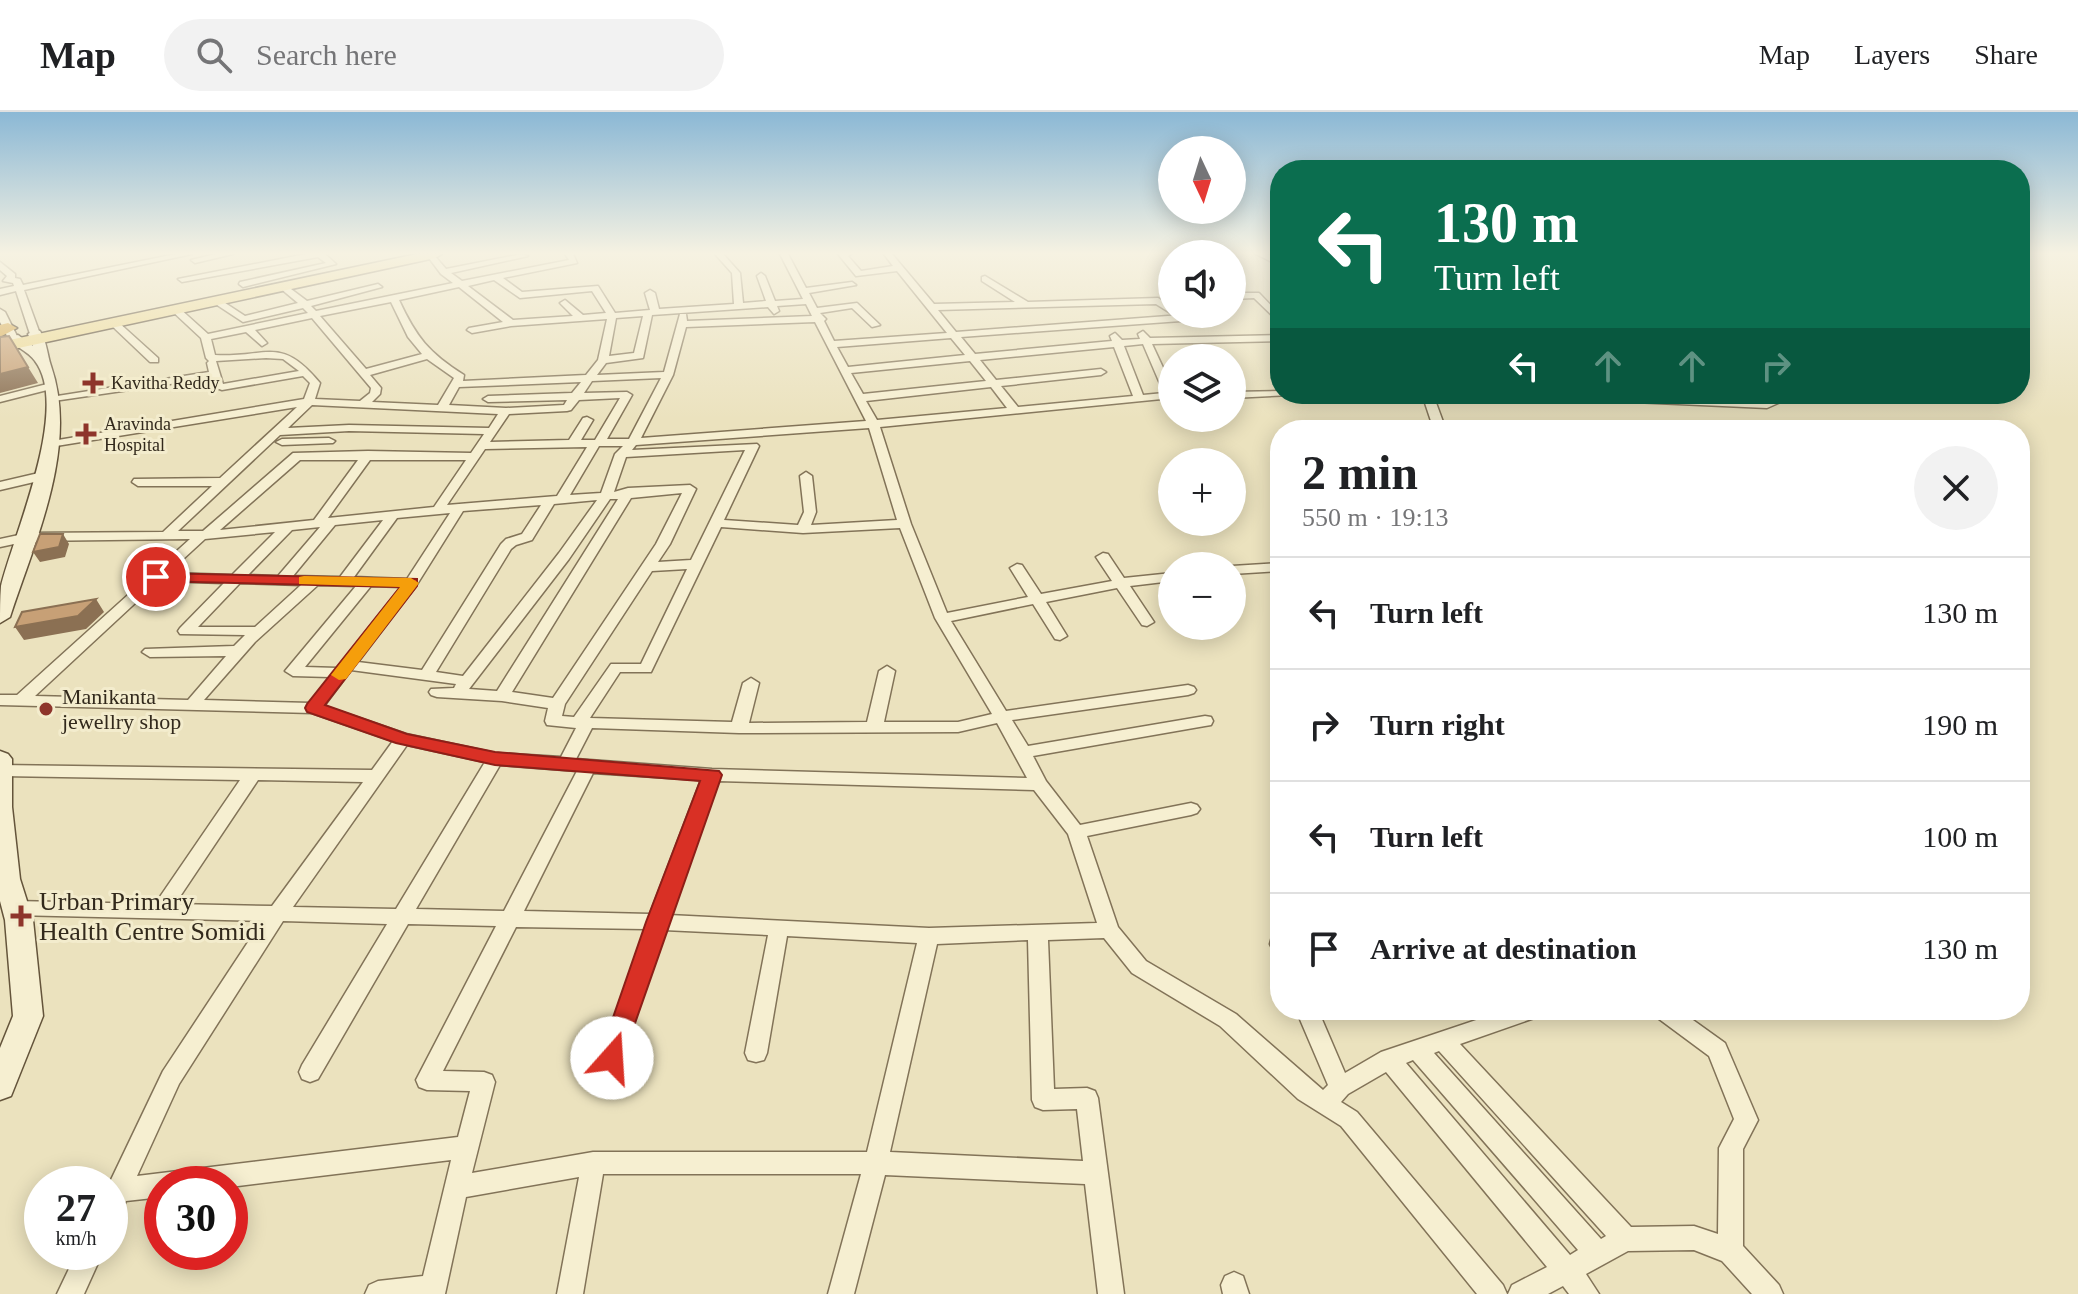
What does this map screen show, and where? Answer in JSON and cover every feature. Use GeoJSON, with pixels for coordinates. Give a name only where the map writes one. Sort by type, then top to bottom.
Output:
{"type":"FeatureCollection","features":[{"type":"Feature","properties":{"kind":"main road"},"geometry":{"type":"LineString","coordinates":[[36,337],[167,309]]}},
{"type":"Feature","properties":{"kind":"main road"},"geometry":{"type":"LineString","coordinates":[[5,335],[36,337],[174,309]]}},
{"type":"Feature","properties":{"kind":"street"},"geometry":{"type":"LineString","coordinates":[[0,617],[28,537],[50,444],[51,393],[42,359],[44,353],[25,309]]}},
{"type":"Feature","properties":{"kind":"street"},"geometry":{"type":"LineString","coordinates":[[175,309],[206,337],[214,374],[222,387],[305,373]]}},
{"type":"Feature","properties":{"kind":"street"},"geometry":{"type":"LineString","coordinates":[[228,309],[243,319],[281,309]]}},
{"type":"Feature","properties":{"kind":"street"},"geometry":{"type":"LineString","coordinates":[[309,309],[376,388],[375,394],[365,402]]}},
{"type":"Feature","properties":{"kind":"street"},"geometry":{"type":"LineString","coordinates":[[206,337],[343,309]]}},
{"type":"Feature","properties":{"kind":"street"},"geometry":{"type":"LineString","coordinates":[[399,309],[412,338],[426,356],[460,377],[442,407]]}},
{"type":"Feature","properties":{"kind":"street"},"geometry":{"type":"LineString","coordinates":[[493,309],[511,323]]}},
{"type":"Feature","properties":{"kind":"street"},"geometry":{"type":"LineString","coordinates":[[572,309],[581,318]]}},
{"type":"Feature","properties":{"kind":"street"},"geometry":{"type":"LineString","coordinates":[[50,444],[309,402],[365,402],[506,411],[567,408],[603,360],[612,316],[608,309]]}},
{"type":"Feature","properties":{"kind":"street"},"geometry":{"type":"LineString","coordinates":[[603,360],[638,361],[651,309]]}},
{"type":"Feature","properties":{"kind":"street"},"geometry":{"type":"LineString","coordinates":[[472,330],[511,323],[704,309]]}},
{"type":"Feature","properties":{"kind":"street"},"geometry":{"type":"LineString","coordinates":[[774,309],[775,321]]}},
{"type":"Feature","properties":{"kind":"street"},"geometry":{"type":"LineString","coordinates":[[682,324],[775,321],[805,309]]}},
{"type":"Feature","properties":{"kind":"street"},"geometry":{"type":"LineString","coordinates":[[815,309],[873,424],[905,524],[942,618],[1039,784],[1076,832],[1109,930],[1139,967],[1228,1020],[1306,1092],[1333,1095],[1389,1059],[1505,1020]]}},
{"type":"Feature","properties":{"kind":"street"},"geometry":{"type":"LineString","coordinates":[[858,309],[875,325]]}},
{"type":"Feature","properties":{"kind":"street"},"geometry":{"type":"LineString","coordinates":[[933,309],[1014,409]]}},
{"type":"Feature","properties":{"kind":"street"},"geometry":{"type":"LineString","coordinates":[[1112,309],[1110,323],[1139,398]]}},
{"type":"Feature","properties":{"kind":"street"},"geometry":{"type":"LineString","coordinates":[[1137,309],[1136,321],[1158,367]]}},
{"type":"Feature","properties":{"kind":"street"},"geometry":{"type":"LineString","coordinates":[[437,692],[463,687],[606,496],[621,454],[633,442],[668,375],[683,311]]}},
{"type":"Feature","properties":{"kind":"street"},"geometry":{"type":"LineString","coordinates":[[833,344],[1158,317]]}},
{"type":"Feature","properties":{"kind":"street"},"geometry":{"type":"LineString","coordinates":[[114,323],[154,360]]}},
{"type":"Feature","properties":{"kind":"street"},"geometry":{"type":"LineString","coordinates":[[248,328],[262,343]]}},
{"type":"Feature","properties":{"kind":"street"},"geometry":{"type":"LineString","coordinates":[[1197,328],[1214,339]]}},
{"type":"Feature","properties":{"kind":"street"},"geometry":{"type":"LineString","coordinates":[[5,335],[42,359]]}},
{"type":"Feature","properties":{"kind":"street"},"geometry":{"type":"LineString","coordinates":[[846,370],[1118,343],[1270,338]]}},
{"type":"Feature","properties":{"kind":"street"},"geometry":{"type":"LineString","coordinates":[[168,534],[309,402],[315,383],[284,355],[233,360],[211,358]]}},
{"type":"Feature","properties":{"kind":"street"},"geometry":{"type":"LineString","coordinates":[[364,373],[426,356]]}},
{"type":"Feature","properties":{"kind":"street"},"geometry":{"type":"LineString","coordinates":[[860,398],[1101,372]]}},
{"type":"Feature","properties":{"kind":"street"},"geometry":{"type":"LineString","coordinates":[[0,399],[214,374]]}},
{"type":"Feature","properties":{"kind":"street"},"geometry":{"type":"LineString","coordinates":[[457,384],[668,375]]}},
{"type":"Feature","properties":{"kind":"street"},"geometry":{"type":"LineString","coordinates":[[1246,395],[1270,394]]}},
{"type":"Feature","properties":{"kind":"street"},"geometry":{"type":"LineString","coordinates":[[425,677],[506,547],[527,537],[597,443],[627,395],[488,399]]}},
{"type":"Feature","properties":{"kind":"street"},"geometry":{"type":"LineString","coordinates":[[21,700],[156,577],[297,456],[478,452],[573,443],[633,442],[873,424],[1158,396]]}},
{"type":"Feature","properties":{"kind":"street"},"geometry":{"type":"LineString","coordinates":[[1745,404],[1772,404]]}},
{"type":"Feature","properties":{"kind":"street"},"geometry":{"type":"LineString","coordinates":[[438,510],[506,411]]}},
{"type":"Feature","properties":{"kind":"street"},"geometry":{"type":"LineString","coordinates":[[573,443],[587,420]]}},
{"type":"Feature","properties":{"kind":"street"},"geometry":{"type":"LineString","coordinates":[[275,432],[349,428],[492,431]]}},
{"type":"Feature","properties":{"kind":"street"},"geometry":{"type":"LineString","coordinates":[[265,442],[329,441]]}},
{"type":"Feature","properties":{"kind":"street"},"geometry":{"type":"LineString","coordinates":[[566,763],[583,722],[616,667],[646,669],[753,446],[621,454]]}},
{"type":"Feature","properties":{"kind":"street"},"geometry":{"type":"LineString","coordinates":[[282,580],[325,522],[368,455]]}},
{"type":"Feature","properties":{"kind":"street"},"geometry":{"type":"LineString","coordinates":[[0,486],[43,476]]}},
{"type":"Feature","properties":{"kind":"street"},"geometry":{"type":"LineString","coordinates":[[803,529],[810,512],[806,476]]}},
{"type":"Feature","properties":{"kind":"street"},"geometry":{"type":"LineString","coordinates":[[138,482],[226,482]]}},
{"type":"Feature","properties":{"kind":"street"},"geometry":{"type":"LineString","coordinates":[[0,543],[28,537],[204,535],[628,492],[690,489],[663,544],[557,704],[553,721],[739,728],[958,727],[1000,717],[1188,690]]}},
{"type":"Feature","properties":{"kind":"street"},"geometry":{"type":"LineString","coordinates":[[502,696],[628,492]]}},
{"type":"Feature","properties":{"kind":"street"},"geometry":{"type":"LineString","coordinates":[[314,708],[411,583],[459,508]]}},
{"type":"Feature","properties":{"kind":"street"},"geometry":{"type":"LineString","coordinates":[[344,581],[393,515]]}},
{"type":"Feature","properties":{"kind":"street"},"geometry":{"type":"LineString","coordinates":[[717,523],[803,529],[905,524]]}},
{"type":"Feature","properties":{"kind":"street"},"geometry":{"type":"LineString","coordinates":[[256,631],[185,631],[287,527]]}},
{"type":"Feature","properties":{"kind":"street"},"geometry":{"type":"LineString","coordinates":[[1103,557],[1147,622]]}},
{"type":"Feature","properties":{"kind":"street"},"geometry":{"type":"LineString","coordinates":[[648,567],[697,564]]}},
{"type":"Feature","properties":{"kind":"street"},"geometry":{"type":"LineString","coordinates":[[1017,568],[1060,636]]}},
{"type":"Feature","properties":{"kind":"street"},"geometry":{"type":"LineString","coordinates":[[1246,569],[1270,568]]}},
{"type":"Feature","properties":{"kind":"street"},"geometry":{"type":"LineString","coordinates":[[156,577],[411,583]]}},
{"type":"Feature","properties":{"kind":"street"},"geometry":{"type":"LineString","coordinates":[[942,618],[1158,579]]}},
{"type":"Feature","properties":{"kind":"street"},"geometry":{"type":"LineString","coordinates":[[192,705],[256,631],[314,581]]}},
{"type":"Feature","properties":{"kind":"street"},"geometry":{"type":"LineString","coordinates":[[367,582],[293,671],[344,669],[425,677],[502,696],[557,704]]}},
{"type":"Feature","properties":{"kind":"street"},"geometry":{"type":"LineString","coordinates":[[150,652],[237,651]]}},
{"type":"Feature","properties":{"kind":"street"},"geometry":{"type":"LineString","coordinates":[[874,728],[887,671]]}},
{"type":"Feature","properties":{"kind":"street"},"geometry":{"type":"LineString","coordinates":[[739,728],[751,683]]}},
{"type":"Feature","properties":{"kind":"street"},"geometry":{"type":"LineString","coordinates":[[0,700],[314,708],[403,739],[495,759],[588,767],[712,775],[1039,784]]}},
{"type":"Feature","properties":{"kind":"street"},"geometry":{"type":"LineString","coordinates":[[1023,752],[1205,721]]}},
{"type":"Feature","properties":{"kind":"street"},"geometry":{"type":"LineString","coordinates":[[128,1169],[171,1078],[277,914],[403,739]]}},
{"type":"Feature","properties":{"kind":"street"},"geometry":{"type":"LineString","coordinates":[[310,1072],[495,759]]}},
{"type":"Feature","properties":{"kind":"street"},"geometry":{"type":"LineString","coordinates":[[0,1086],[28,1016],[4,880],[0,763],[375,776]]}},
{"type":"Feature","properties":{"kind":"street"},"geometry":{"type":"LineString","coordinates":[[378,1294],[433,1291],[484,1082],[427,1080],[588,767]]}},
{"type":"Feature","properties":{"kind":"street"},"geometry":{"type":"LineString","coordinates":[[160,911],[253,774]]}},
{"type":"Feature","properties":{"kind":"street"},"geometry":{"type":"LineString","coordinates":[[603,1085],[657,922],[712,775]]}},
{"type":"Feature","properties":{"kind":"street"},"geometry":{"type":"LineString","coordinates":[[1076,832],[1191,809]]}},
{"type":"Feature","properties":{"kind":"street"},"geometry":{"type":"LineString","coordinates":[[11,915],[160,911],[657,922],[929,936],[1038,935],[1109,930]]}},
{"type":"Feature","properties":{"kind":"street"},"geometry":{"type":"LineString","coordinates":[[756,1053],[779,928]]}},
{"type":"Feature","properties":{"kind":"street"},"geometry":{"type":"LineString","coordinates":[[1038,935],[1043,1100],[1087,1098],[1111,1294]]}},
{"type":"Feature","properties":{"kind":"street"},"geometry":{"type":"LineString","coordinates":[[833,1294],[841,1294],[876,1163],[929,936]]}},
{"type":"Feature","properties":{"kind":"street"},"geometry":{"type":"LineString","coordinates":[[1310,1020],[1333,1095],[1349,1119],[1494,1294]]}},
{"type":"Feature","properties":{"kind":"street"},"geometry":{"type":"LineString","coordinates":[[1676,1020],[1717,1050],[1746,1120],[1731,1148],[1730,1251]]}},
{"type":"Feature","properties":{"kind":"street"},"geometry":{"type":"LineString","coordinates":[[1445,1042],[1626,1239]]}},
{"type":"Feature","properties":{"kind":"street"},"geometry":{"type":"LineString","coordinates":[[1417,1050],[1598,1254]]}},
{"type":"Feature","properties":{"kind":"street"},"geometry":{"type":"LineString","coordinates":[[1389,1059],[1586,1294]]}},
{"type":"Feature","properties":{"kind":"street"},"geometry":{"type":"LineString","coordinates":[[248,1174],[466,1147]]}},
{"type":"Feature","properties":{"kind":"street"},"geometry":{"type":"LineString","coordinates":[[456,1187],[593,1163],[876,1163],[1096,1173]]}},
{"type":"Feature","properties":{"kind":"street"},"geometry":{"type":"LineString","coordinates":[[570,1294],[593,1163]]}},
{"type":"Feature","properties":{"kind":"street"},"geometry":{"type":"LineString","coordinates":[[1521,1294],[1626,1239],[1694,1238],[1730,1251],[1770,1294]]}},
{"type":"Feature","properties":{"kind":"street"},"geometry":{"type":"LineString","coordinates":[[70,1294],[81,1270]]}},
{"type":"Feature","properties":{"kind":"building"},"geometry":{"type":"Polygon","coordinates":[[[9,336],[28,367],[0,374],[0,337],[9,336]]]}},
{"type":"Feature","properties":{"kind":"building"},"geometry":{"type":"Polygon","coordinates":[[[40,534],[63,534],[59,547],[33,552],[40,534]]]}},
{"type":"Feature","properties":{"kind":"building"},"geometry":{"type":"Polygon","coordinates":[[[96,599],[78,616],[15,627],[22,612],[96,599]]]}},
{"type":"Feature","properties":{"kind":"slow traffic"},"geometry":{"type":"LineString","coordinates":[[304,580],[411,583],[339,675]]}},
{"type":"Feature","properties":{"kind":"place","name":"Kavitha Reddy"},"geometry":{"type":"Point","coordinates":[93,383]}},
{"type":"Feature","properties":{"kind":"place","name":"Aravinda Hospital"},"geometry":{"type":"Point","coordinates":[86,434]}},
{"type":"Feature","properties":{"kind":"place","name":"Manikanta jewellry shop"},"geometry":{"type":"Point","coordinates":[46,709]}},
{"type":"Feature","properties":{"kind":"place","name":"Urban Primary Health Centre Somidi"},"geometry":{"type":"Point","coordinates":[21,916]}},
{"type":"Feature","properties":{"kind":"route"},"geometry":{"type":"LineString","coordinates":[[156,577],[411,583],[314,708],[403,739],[495,759],[712,775],[657,922],[612,1058]]}}]}
